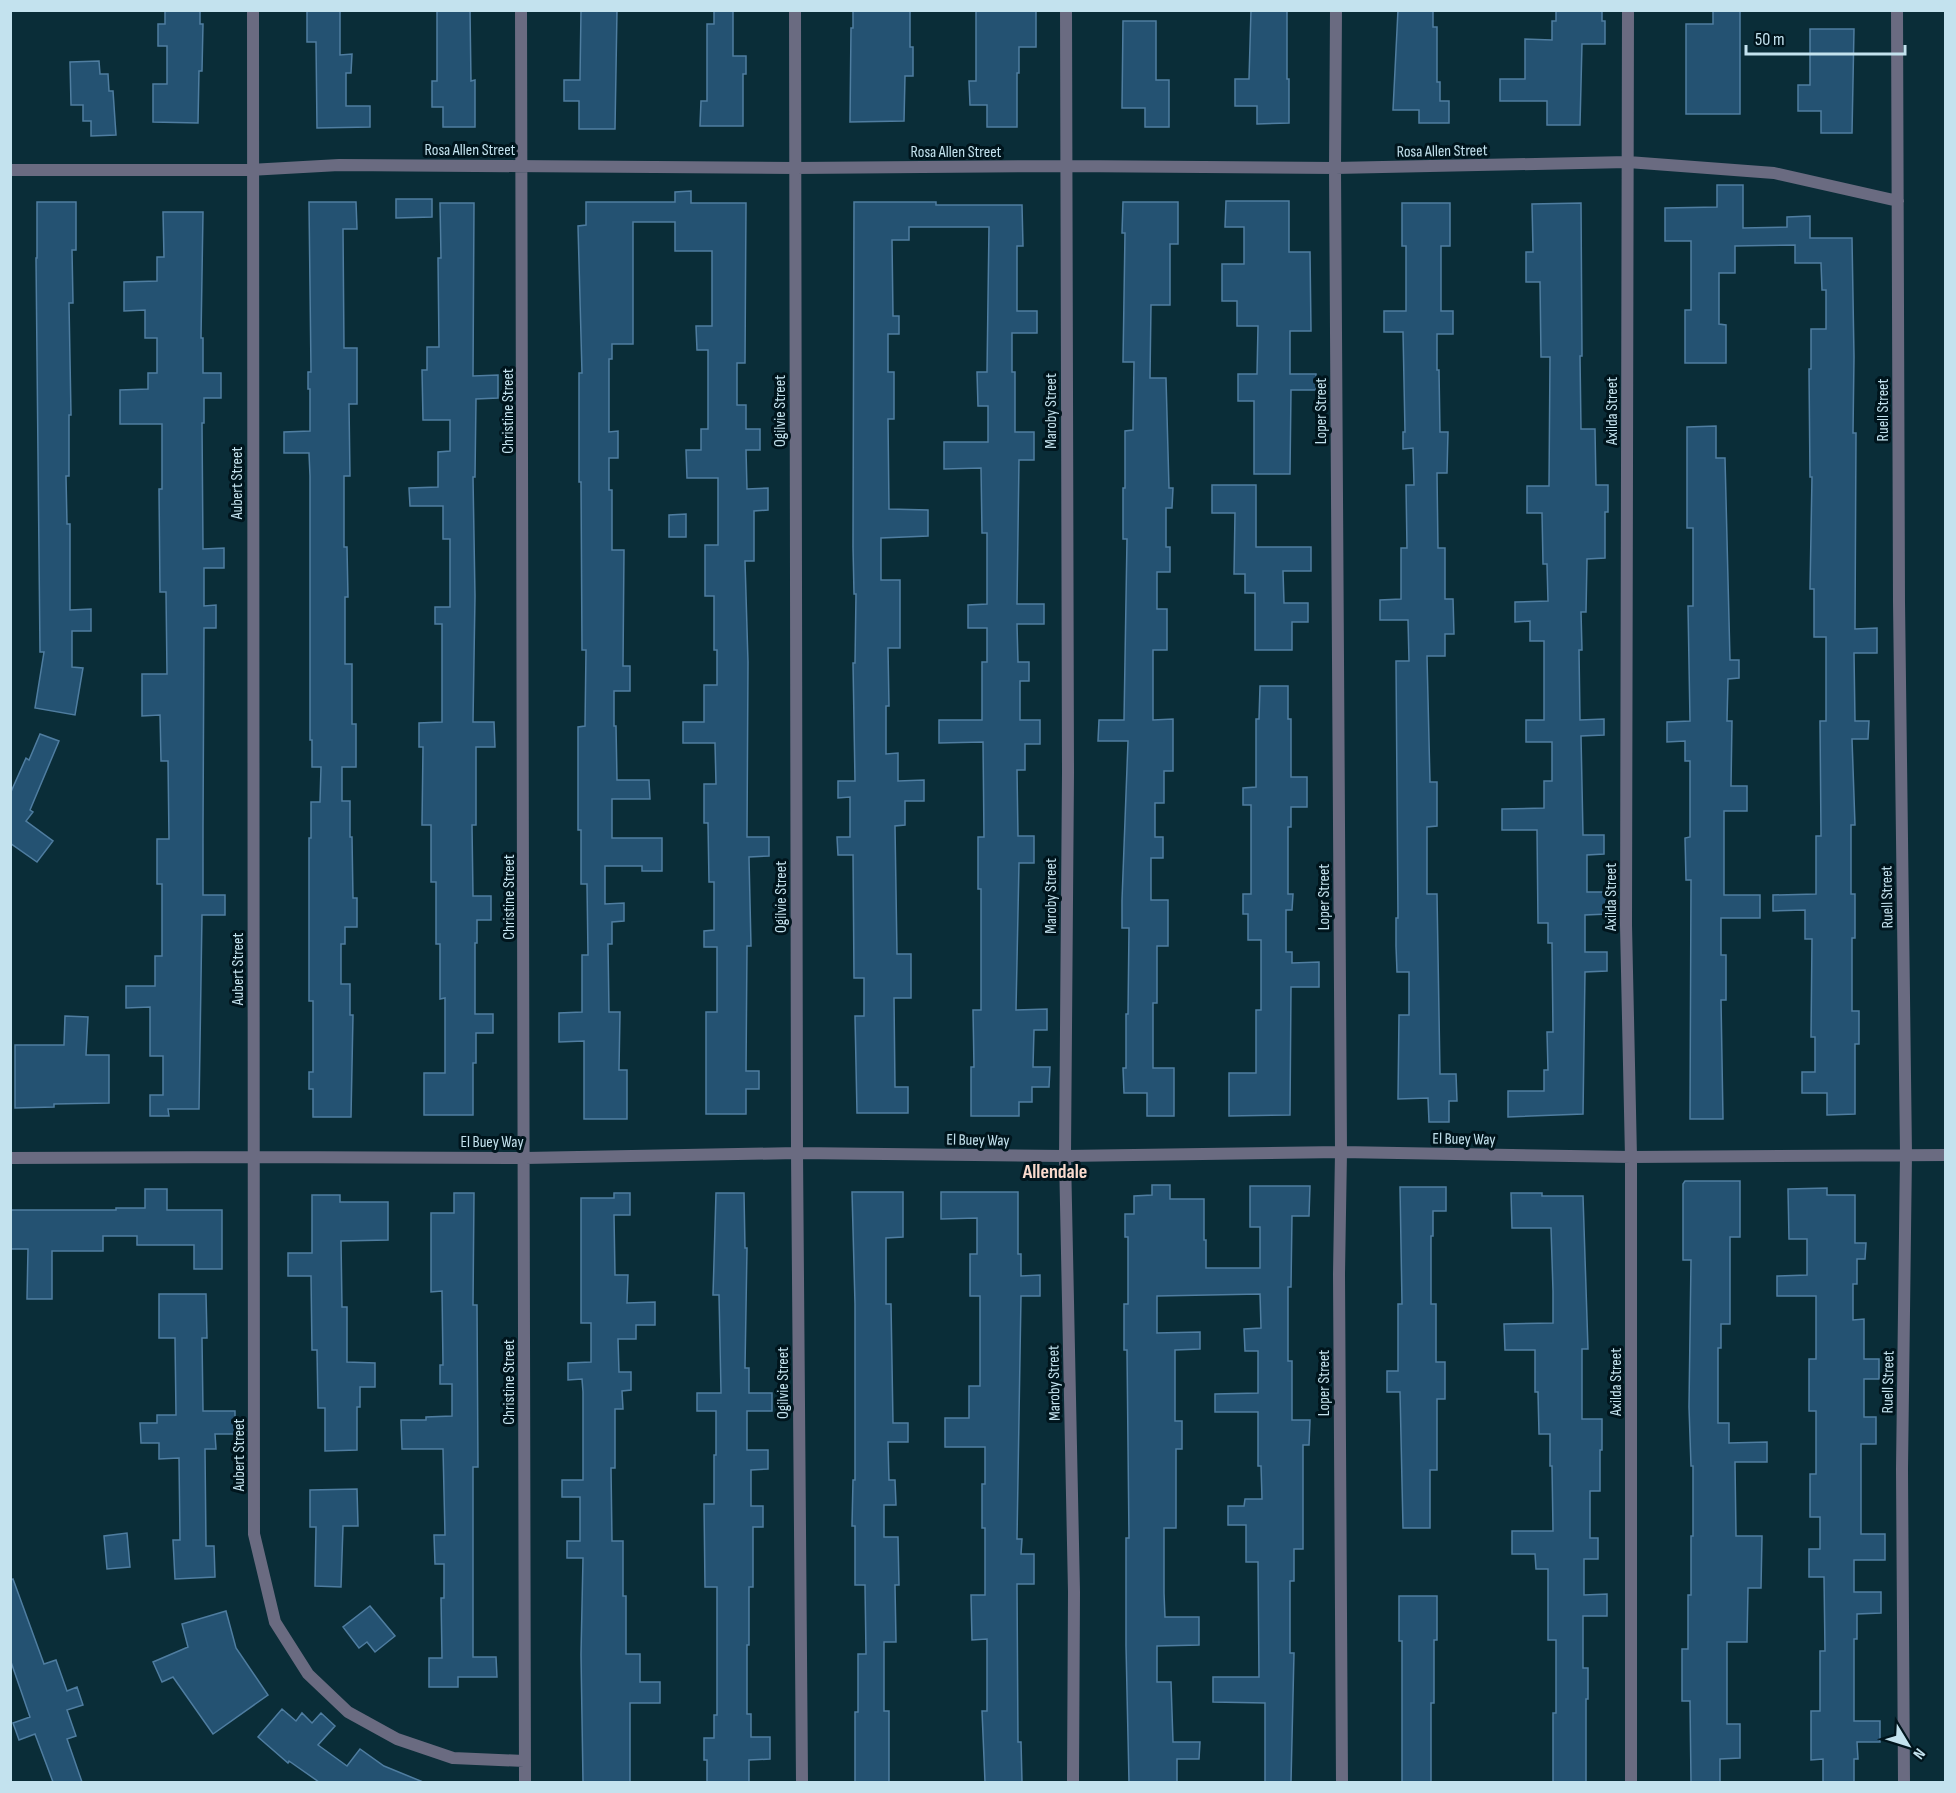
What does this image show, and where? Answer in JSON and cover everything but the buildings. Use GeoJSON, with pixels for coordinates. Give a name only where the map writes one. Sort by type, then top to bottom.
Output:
{"type":"FeatureCollection","features":[{"type":"Feature","properties":{"kind":"street","name":"Aubert Street"},"geometry":{"type":"LineString","coordinates":[[252,10],[254,1534],[275,1622],[308,1674],[348,1712],[398,1739],[453,1758],[524,1761]]}},
{"type":"Feature","properties":{"kind":"street","name":"Christine Street"},"geometry":{"type":"LineString","coordinates":[[521,10],[525,1782]]}},
{"type":"Feature","properties":{"kind":"street","name":"Ogilvie Street"},"geometry":{"type":"LineString","coordinates":[[795,10],[797,1153],[802,1782]]}},
{"type":"Feature","properties":{"kind":"street","name":"Maroby Street"},"geometry":{"type":"LineString","coordinates":[[1066,10],[1068,785],[1065,1156],[1074,1592],[1072,1782]]}},
{"type":"Feature","properties":{"kind":"street","name":"Loper Street"},"geometry":{"type":"LineString","coordinates":[[1336,10],[1342,1782]]}},
{"type":"Feature","properties":{"kind":"street","name":"Axilda Street"},"geometry":{"type":"LineString","coordinates":[[1628,10],[1626,925],[1631,1157],[1631,1782]]}},
{"type":"Feature","properties":{"kind":"street","name":"Ruell Street"},"geometry":{"type":"LineString","coordinates":[[1897,10],[1899,602],[1906,1154],[1902,1469],[1904,1782]]}},
{"type":"Feature","properties":{"kind":"street","name":"Rosa Allen Street"},"geometry":{"type":"LineString","coordinates":[[10,170],[251,170],[339,165],[1335,168],[1628,162],[1774,173],[1898,201]]}},
{"type":"Feature","properties":{"kind":"street","name":"El Buey Way"},"geometry":{"type":"LineString","coordinates":[[10,1158],[254,1156],[525,1158],[797,1153],[1065,1156],[1341,1152],[1631,1157],[1946,1155]]}},
{"type":"Feature","properties":{"kind":"district","name":"Allendale"},"geometry":{"type":"Point","coordinates":[1055,1171]}}]}
